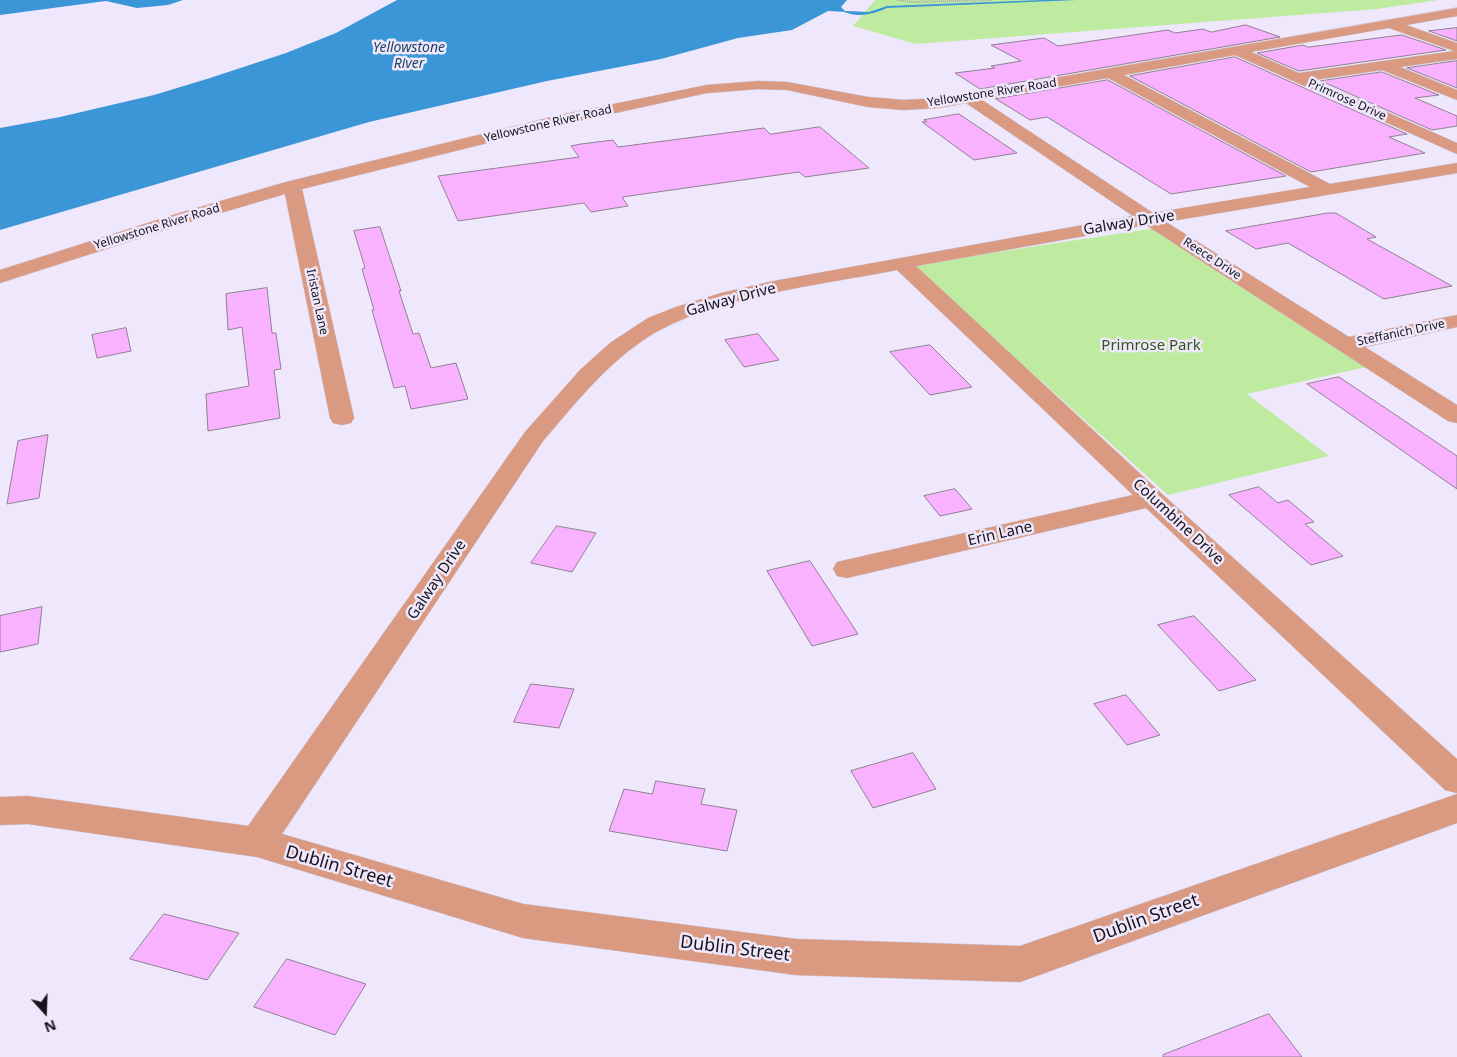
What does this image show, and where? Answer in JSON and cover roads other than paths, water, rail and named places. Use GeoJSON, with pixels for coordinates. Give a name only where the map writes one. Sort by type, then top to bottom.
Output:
{"type":"FeatureCollection","features":[{"type":"Feature","properties":{"kind":"street","name":"Yellowstone River Road"},"geometry":{"type":"LineString","coordinates":[[0,277],[183,218],[292,186],[551,122],[707,89],[758,85],[787,86],[868,102],[904,105],[939,103],[1457,12]]}},
{"type":"Feature","properties":{"kind":"street"},"geometry":{"type":"LineString","coordinates":[[1390,24],[1457,48]]}},
{"type":"Feature","properties":{"kind":"street","name":"Primrose Drive"},"geometry":{"type":"LineString","coordinates":[[1236,51],[1457,149]]}},
{"type":"Feature","properties":{"kind":"street"},"geometry":{"type":"LineString","coordinates":[[1298,78],[1457,55]]}},
{"type":"Feature","properties":{"kind":"street"},"geometry":{"type":"LineString","coordinates":[[1382,66],[1457,95]]}},
{"type":"Feature","properties":{"kind":"street"},"geometry":{"type":"LineString","coordinates":[[1110,72],[1329,190]]}},
{"type":"Feature","properties":{"kind":"street","name":"Reece Drive"},"geometry":{"type":"LineString","coordinates":[[969,98],[1151,220],[1457,416]]}},
{"type":"Feature","properties":{"kind":"street","name":"Galway Drive"},"geometry":{"type":"LineString","coordinates":[[257,842],[534,437],[581,381],[621,346],[652,324],[700,306],[746,294],[901,263],[1041,237],[1457,168]]}},
{"type":"Feature","properties":{"kind":"street","name":"Iristan Lane"},"geometry":{"type":"LineString","coordinates":[[292,186],[342,418]]}},
{"type":"Feature","properties":{"kind":"street","name":"Columbine Drive"},"geometry":{"type":"LineString","coordinates":[[901,263],[1152,499],[1457,780]]}},
{"type":"Feature","properties":{"kind":"street","name":"Steffanich Drive"},"geometry":{"type":"LineString","coordinates":[[1345,345],[1457,320]]}},
{"type":"Feature","properties":{"kind":"street","name":"Erin Lane"},"geometry":{"type":"LineString","coordinates":[[847,570],[1152,499]]}},
{"type":"Feature","properties":{"kind":"street","name":"Dublin Street"},"geometry":{"type":"LineString","coordinates":[[0,811],[28,810],[257,842],[523,921],[796,957],[1020,964],[1457,808]]}},
{"type":"Feature","properties":{"kind":"water"},"geometry":{"type":"Polygon","coordinates":[[[0,0],[183,0],[168,5],[137,8],[106,1],[0,15],[0,0]]]}},
{"type":"Feature","properties":{"kind":"water","name":"Yellowstone River"},"geometry":{"type":"Polygon","coordinates":[[[397,0],[847,0],[841,7],[846,12],[828,11],[792,30],[738,38],[661,59],[547,81],[369,122],[0,230],[0,128],[60,117],[154,95],[210,78],[286,53],[336,33],[397,0]]]}},
{"type":"Feature","properties":{"kind":"waterway"},"geometry":{"type":"LineString","coordinates":[[846,12],[869,14],[887,7],[1075,0]]}},
{"type":"Feature","properties":{"kind":"park label","name":"Primrose Park"},"geometry":{"type":"Point","coordinates":[1151,346]}}]}
